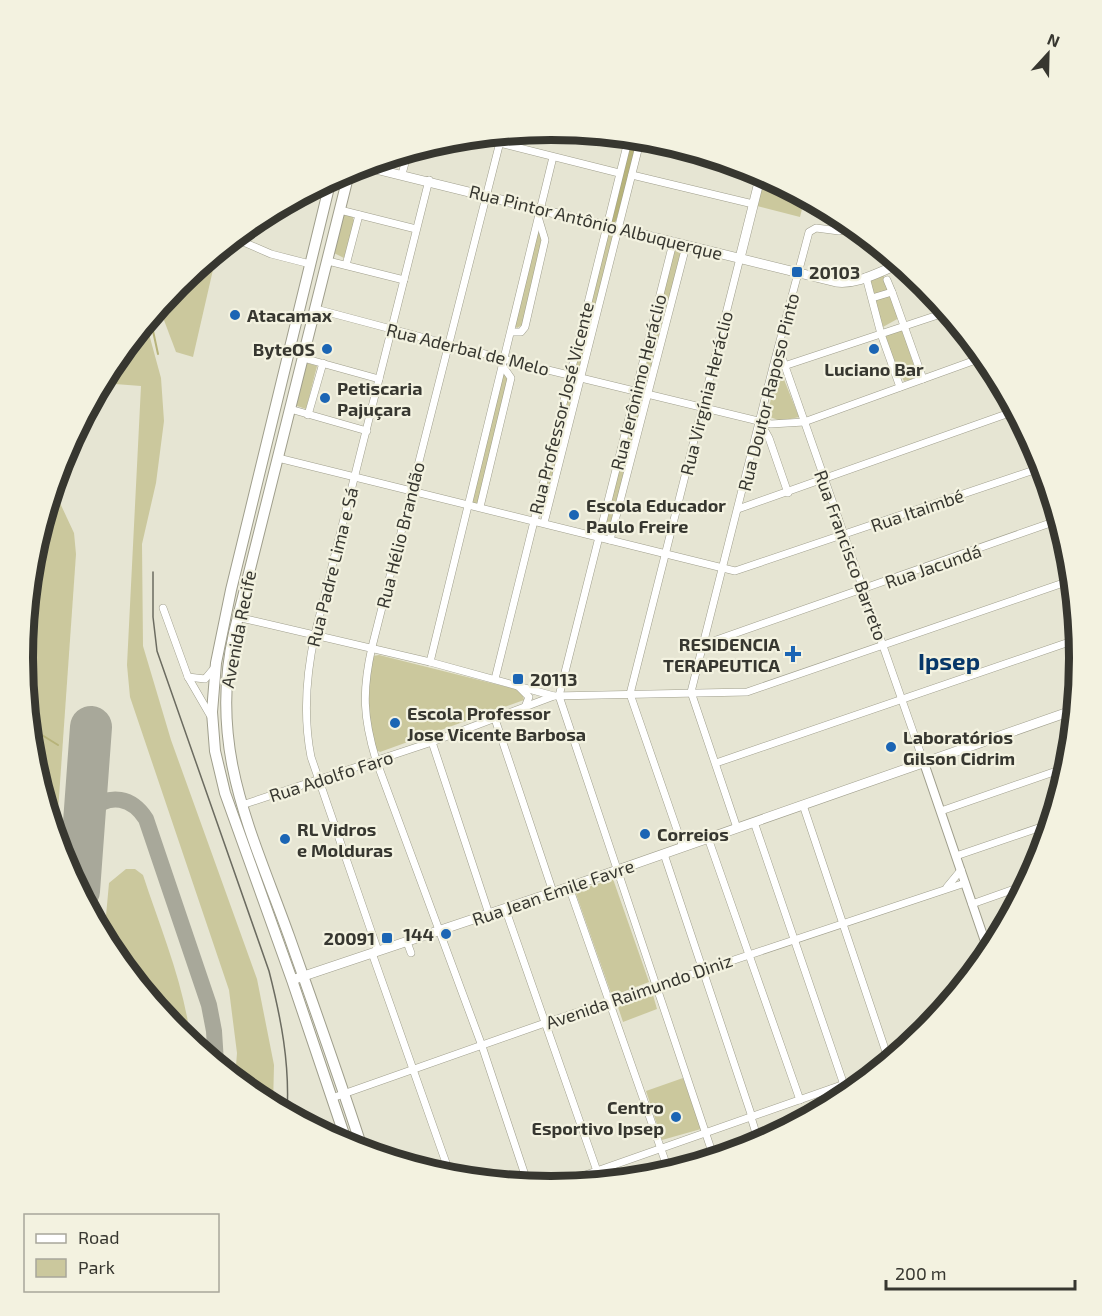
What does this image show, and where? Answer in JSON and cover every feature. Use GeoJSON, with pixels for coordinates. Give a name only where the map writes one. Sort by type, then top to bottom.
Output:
{"type":"FeatureCollection","features":[{"type":"Feature","properties":{"kind":"main road","name":"Rua Pintor Antônio Albuquerque"},"geometry":{"type":"LineString","coordinates":[[378,169],[486,195],[539,214],[607,225],[686,246],[739,255],[829,280],[848,282],[891,267]]}},
{"type":"Feature","properties":{"kind":"main road","name":"Avenida Recife"},"geometry":{"type":"LineString","coordinates":[[344,1133],[298,978],[242,805],[229,757],[224,716],[225,685],[237,616],[347,182]]}},
{"type":"Feature","properties":{"kind":"main road","name":"Rua Virgínia Heráclio"},"geometry":{"type":"LineString","coordinates":[[739,255],[759,183]]}},
{"type":"Feature","properties":{"kind":"main road","name":"Avenida Recife"},"geometry":{"type":"LineString","coordinates":[[328,190],[235,571],[215,667],[212,718],[215,751],[225,793],[344,1093],[359,1139]]}},
{"type":"Feature","properties":{"kind":"main road","name":"Rua Jean Emile Favre"},"geometry":{"type":"LineString","coordinates":[[298,978],[341,968],[375,952],[537,900],[554,892],[1066,713]]}},
{"type":"Feature","properties":{"kind":"street"},"geometry":{"type":"LineString","coordinates":[[500,143],[619,173]]}},
{"type":"Feature","properties":{"kind":"street","name":"Rua Hélio Brandão"},"geometry":{"type":"LineString","coordinates":[[500,143],[372,647],[366,676],[364,705],[367,728],[376,760],[482,1046],[525,1175]]}},
{"type":"Feature","properties":{"kind":"street","name":"Rua Professor José Vicente"},"geometry":{"type":"LineString","coordinates":[[495,679],[627,145]]}},
{"type":"Feature","properties":{"kind":"street","name":"Rua Professor José Vicente"},"geometry":{"type":"LineString","coordinates":[[544,523],[638,147]]}},
{"type":"Feature","properties":{"kind":"street"},"geometry":{"type":"LineString","coordinates":[[429,662],[470,505],[554,157]]}},
{"type":"Feature","properties":{"kind":"street"},"geometry":{"type":"LineString","coordinates":[[402,174],[406,161]]}},
{"type":"Feature","properties":{"kind":"street"},"geometry":{"type":"LineString","coordinates":[[632,175],[753,204]]}},
{"type":"Feature","properties":{"kind":"street","name":"Rua Padre Lima e Sá"},"geometry":{"type":"LineString","coordinates":[[429,180],[315,634],[306,704],[306,734],[319,781],[413,1069],[447,1165]]}},
{"type":"Feature","properties":{"kind":"street"},"geometry":{"type":"LineString","coordinates":[[340,210],[416,229]]}},
{"type":"Feature","properties":{"kind":"street"},"geometry":{"type":"LineString","coordinates":[[512,332],[521,332],[525,327],[535,285],[545,237],[539,214]]}},
{"type":"Feature","properties":{"kind":"street"},"geometry":{"type":"LineString","coordinates":[[346,265],[359,215]]}},
{"type":"Feature","properties":{"kind":"street","name":"Rua Doutor Raposo Pinto"},"geometry":{"type":"LineString","coordinates":[[691,692],[809,232],[816,228],[843,230]]}},
{"type":"Feature","properties":{"kind":"street"},"geometry":{"type":"LineString","coordinates":[[243,242],[271,254],[310,264]]}},
{"type":"Feature","properties":{"kind":"street","name":"Rua Jerônimo Heráclio"},"geometry":{"type":"LineString","coordinates":[[556,696],[673,243]]}},
{"type":"Feature","properties":{"kind":"street","name":"Rua Jerônimo Heráclio"},"geometry":{"type":"LineString","coordinates":[[610,540],[686,246]]}},
{"type":"Feature","properties":{"kind":"street","name":"Rua Virgínia Heráclio"},"geometry":{"type":"LineString","coordinates":[[630,694],[703,409],[739,255]]}},
{"type":"Feature","properties":{"kind":"street"},"geometry":{"type":"LineString","coordinates":[[328,261],[404,280]]}},
{"type":"Feature","properties":{"kind":"street"},"geometry":{"type":"LineString","coordinates":[[866,277],[881,334],[900,387]]}},
{"type":"Feature","properties":{"kind":"street"},"geometry":{"type":"LineString","coordinates":[[888,280],[923,380]]}},
{"type":"Feature","properties":{"kind":"street"},"geometry":{"type":"LineString","coordinates":[[872,298],[891,292]]}},
{"type":"Feature","properties":{"kind":"street","name":"Rua Aderbal de Melo"},"geometry":{"type":"LineString","coordinates":[[316,309],[503,362],[570,374],[760,422],[791,425],[975,360]]}},
{"type":"Feature","properties":{"kind":"street"},"geometry":{"type":"LineString","coordinates":[[784,366],[939,315]]}},
{"type":"Feature","properties":{"kind":"street","name":"Rua Francisco Barreto"},"geometry":{"type":"LineString","coordinates":[[778,347],[924,763]]}},
{"type":"Feature","properties":{"kind":"street"},"geometry":{"type":"LineString","coordinates":[[303,358],[379,379]]}},
{"type":"Feature","properties":{"kind":"street"},"geometry":{"type":"LineString","coordinates":[[480,507],[511,378],[503,362]]}},
{"type":"Feature","properties":{"kind":"street"},"geometry":{"type":"LineString","coordinates":[[308,415],[323,363]]}},
{"type":"Feature","properties":{"kind":"street"},"geometry":{"type":"LineString","coordinates":[[290,409],[367,431]]}},
{"type":"Feature","properties":{"kind":"street"},"geometry":{"type":"LineString","coordinates":[[738,509],[1008,414]]}},
{"type":"Feature","properties":{"kind":"street"},"geometry":{"type":"LineString","coordinates":[[760,422],[769,438],[788,493]]}},
{"type":"Feature","properties":{"kind":"street","name":"Rua Itaimbé"},"geometry":{"type":"LineString","coordinates":[[278,458],[722,569],[745,570],[1034,470]]}},
{"type":"Feature","properties":{"kind":"street","name":"Rua Jacundá"},"geometry":{"type":"LineString","coordinates":[[705,644],[1051,523]]}},
{"type":"Feature","properties":{"kind":"street"},"geometry":{"type":"LineString","coordinates":[[237,616],[372,647],[556,696],[747,692],[762,689],[1064,583]]}},
{"type":"Feature","properties":{"kind":"street"},"geometry":{"type":"LineString","coordinates":[[163,608],[188,678],[212,718]]}},
{"type":"Feature","properties":{"kind":"street"},"geometry":{"type":"LineString","coordinates":[[716,763],[1069,642]]}},
{"type":"Feature","properties":{"kind":"street"},"geometry":{"type":"LineString","coordinates":[[188,678],[205,679],[215,667]]}},
{"type":"Feature","properties":{"kind":"street"},"geometry":{"type":"LineString","coordinates":[[516,684],[529,697],[525,707]]}},
{"type":"Feature","properties":{"kind":"street"},"geometry":{"type":"LineString","coordinates":[[691,692],[737,828]]}},
{"type":"Feature","properties":{"kind":"street"},"geometry":{"type":"LineString","coordinates":[[630,694],[683,847]]}},
{"type":"Feature","properties":{"kind":"street"},"geometry":{"type":"LineString","coordinates":[[556,696],[712,1151]]}},
{"type":"Feature","properties":{"kind":"street","name":"Rua Adolfo Faro"},"geometry":{"type":"LineString","coordinates":[[242,805],[432,742],[556,696]]}},
{"type":"Feature","properties":{"kind":"street"},"geometry":{"type":"LineString","coordinates":[[495,719],[554,892]]}},
{"type":"Feature","properties":{"kind":"street"},"geometry":{"type":"LineString","coordinates":[[432,742],[489,914]]}},
{"type":"Feature","properties":{"kind":"street"},"geometry":{"type":"LineString","coordinates":[[924,763],[986,940]]}},
{"type":"Feature","properties":{"kind":"street"},"geometry":{"type":"LineString","coordinates":[[940,811],[1056,771]]}},
{"type":"Feature","properties":{"kind":"street"},"geometry":{"type":"LineString","coordinates":[[802,805],[887,1052]]}},
{"type":"Feature","properties":{"kind":"street"},"geometry":{"type":"LineString","coordinates":[[591,1174],[626,1159],[844,1085],[754,822]]}},
{"type":"Feature","properties":{"kind":"street"},"geometry":{"type":"LineString","coordinates":[[956,855],[1041,827]]}},
{"type":"Feature","properties":{"kind":"street"},"geometry":{"type":"LineString","coordinates":[[708,838],[800,1100]]}},
{"type":"Feature","properties":{"kind":"street"},"geometry":{"type":"LineString","coordinates":[[664,854],[756,1134]]}},
{"type":"Feature","properties":{"kind":"street"},"geometry":{"type":"LineString","coordinates":[[947,887],[961,870]]}},
{"type":"Feature","properties":{"kind":"street","name":"Avenida Raimundo Diniz"},"geometry":{"type":"LineString","coordinates":[[332,1098],[702,969],[965,883]]}},
{"type":"Feature","properties":{"kind":"street"},"geometry":{"type":"LineString","coordinates":[[569,887],[665,1163]]}},
{"type":"Feature","properties":{"kind":"street"},"geometry":{"type":"LineString","coordinates":[[972,904],[1015,889]]}},
{"type":"Feature","properties":{"kind":"street"},"geometry":{"type":"LineString","coordinates":[[505,909],[597,1171]]}},
{"type":"Feature","properties":{"kind":"street"},"geometry":{"type":"LineString","coordinates":[[407,942],[411,953]]}},
{"type":"Feature","properties":{"kind":"street"},"geometry":{"type":"LineString","coordinates":[[831,1089],[832,1093]]}},
{"type":"Feature","properties":{"kind":"green space"},"geometry":{"type":"Polygon","coordinates":[[[763,185],[803,205],[800,217],[757,206],[763,185]]]}},
{"type":"Feature","properties":{"kind":"green space"},"geometry":{"type":"Polygon","coordinates":[[[343,214],[352,215],[354,221],[344,258],[332,252],[343,214]]]}},
{"type":"Feature","properties":{"kind":"green space"},"geometry":{"type":"Polygon","coordinates":[[[538,223],[543,238],[522,325],[517,328],[515,326],[538,223]]]}},
{"type":"Feature","properties":{"kind":"green space"},"geometry":{"type":"Polygon","coordinates":[[[606,229],[614,231],[582,369],[574,368],[606,229]]]}},
{"type":"Feature","properties":{"kind":"green space"},"geometry":{"type":"Polygon","coordinates":[[[673,246],[683,249],[647,389],[638,387],[673,246]]]}},
{"type":"Feature","properties":{"kind":"green space"},"geometry":{"type":"Polygon","coordinates":[[[214,265],[193,357],[176,352],[162,316],[214,265]]]}},
{"type":"Feature","properties":{"kind":"green space"},"geometry":{"type":"Polygon","coordinates":[[[883,274],[899,318],[883,327],[869,280],[883,274]]]}},
{"type":"Feature","properties":{"kind":"green space"},"geometry":{"type":"Polygon","coordinates":[[[901,326],[917,375],[914,379],[904,381],[891,358],[883,333],[901,326]]]}},
{"type":"Feature","properties":{"kind":"green space"},"geometry":{"type":"Polygon","coordinates":[[[149,332],[161,378],[164,421],[156,483],[142,544],[143,646],[171,740],[257,979],[274,1065],[273,1095],[236,1069],[237,1053],[229,990],[130,697],[127,665],[141,386],[111,384],[149,332]]]}},
{"type":"Feature","properties":{"kind":"green space"},"geometry":{"type":"Polygon","coordinates":[[[304,362],[317,366],[306,409],[294,405],[304,362]]]}},
{"type":"Feature","properties":{"kind":"green space"},"geometry":{"type":"Polygon","coordinates":[[[502,365],[510,378],[480,505],[472,503],[502,365]]]}},
{"type":"Feature","properties":{"kind":"green space"},"geometry":{"type":"Polygon","coordinates":[[[781,372],[799,417],[781,421],[767,416],[777,373],[781,372]]]}},
{"type":"Feature","properties":{"kind":"green space"},"geometry":{"type":"Polygon","coordinates":[[[570,381],[577,383],[543,515],[538,514],[570,381]]]}},
{"type":"Feature","properties":{"kind":"green space"},"geometry":{"type":"Polygon","coordinates":[[[637,396],[644,398],[610,539],[601,537],[637,396]]]}},
{"type":"Feature","properties":{"kind":"green space"},"geometry":{"type":"Polygon","coordinates":[[[58,499],[74,533],[76,554],[58,816],[37,726],[33,658],[37,590],[58,499]]]}},
{"type":"Feature","properties":{"kind":"green space"},"geometry":{"type":"Polygon","coordinates":[[[379,655],[515,689],[522,692],[524,700],[380,752],[376,750],[372,738],[368,715],[369,680],[373,656],[379,655]]]}},
{"type":"Feature","properties":{"kind":"green space"},"geometry":{"type":"Polygon","coordinates":[[[126,869],[135,869],[143,875],[178,979],[189,1028],[140,973],[105,922],[109,883],[126,869]]]}},
{"type":"Feature","properties":{"kind":"green space"},"geometry":{"type":"Polygon","coordinates":[[[613,879],[649,982],[612,996],[575,891],[613,879]]]}},
{"type":"Feature","properties":{"kind":"green space"},"geometry":{"type":"Polygon","coordinates":[[[653,995],[657,1009],[623,1022],[618,1007],[653,995]]]}},
{"type":"Feature","properties":{"kind":"green space"},"geometry":{"type":"Polygon","coordinates":[[[683,1078],[701,1129],[662,1140],[646,1091],[683,1078]]]}},
{"type":"Feature","properties":{"kind":"waterway"},"geometry":{"type":"LineString","coordinates":[[613,219],[634,147]]}},
{"type":"Feature","properties":{"kind":"waterway"},"geometry":{"type":"LineString","coordinates":[[152,328],[158,354]]}},
{"type":"Feature","properties":{"kind":"waterway"},"geometry":{"type":"LineString","coordinates":[[38,733],[58,745]]}},
{"type":"Feature","properties":{"kind":"taxiway"},"geometry":{"type":"LineString","coordinates":[[83,831],[91,810],[106,801],[127,802],[146,819],[209,1005],[215,1052]]}},
{"type":"Feature","properties":{"kind":"runway"},"geometry":{"type":"LineString","coordinates":[[80,874],[91,727]]}},
{"type":"Feature","properties":{"kind":"tram line"},"geometry":{"type":"LineString","coordinates":[[153,572],[153,617],[157,651],[269,971],[284,1041],[287,1104]]}},
{"type":"Feature","properties":{"kind":"place","name":"20103"},"geometry":{"type":"Point","coordinates":[797,272]}},
{"type":"Feature","properties":{"kind":"place","name":"Atacamax"},"geometry":{"type":"Point","coordinates":[235,315]}},
{"type":"Feature","properties":{"kind":"place","name":"ByteOS"},"geometry":{"type":"Point","coordinates":[327,349]}},
{"type":"Feature","properties":{"kind":"place","name":"Luciano Bar"},"geometry":{"type":"Point","coordinates":[874,349]}},
{"type":"Feature","properties":{"kind":"place","name":"Petiscaria Pajuçara"},"geometry":{"type":"Point","coordinates":[325,398]}},
{"type":"Feature","properties":{"kind":"place","name":"Escola Educador Paulo Freire"},"geometry":{"type":"Point","coordinates":[574,515]}},
{"type":"Feature","properties":{"kind":"place","name":"RESIDENCIA TERAPEUTICA"},"geometry":{"type":"Point","coordinates":[793,654]}},
{"type":"Feature","properties":{"kind":"place","name":"20113"},"geometry":{"type":"Point","coordinates":[518,679]}},
{"type":"Feature","properties":{"kind":"place","name":"Escola Professor Jose Vicente Barbosa"},"geometry":{"type":"Point","coordinates":[395,723]}},
{"type":"Feature","properties":{"kind":"place","name":"Laboratórios Gilson Cidrim"},"geometry":{"type":"Point","coordinates":[891,747]}},
{"type":"Feature","properties":{"kind":"place","name":"Correios"},"geometry":{"type":"Point","coordinates":[645,834]}},
{"type":"Feature","properties":{"kind":"place","name":"RL Vidros e Molduras"},"geometry":{"type":"Point","coordinates":[285,839]}},
{"type":"Feature","properties":{"kind":"place","name":"144"},"geometry":{"type":"Point","coordinates":[446,934]}},
{"type":"Feature","properties":{"kind":"place","name":"20091"},"geometry":{"type":"Point","coordinates":[387,938]}},
{"type":"Feature","properties":{"kind":"place","name":"Centro Esportivo Ipsep"},"geometry":{"type":"Point","coordinates":[676,1117]}},
{"type":"Feature","properties":{"kind":"district","name":"Ipsep"},"geometry":{"type":"Point","coordinates":[949,660]}}]}
